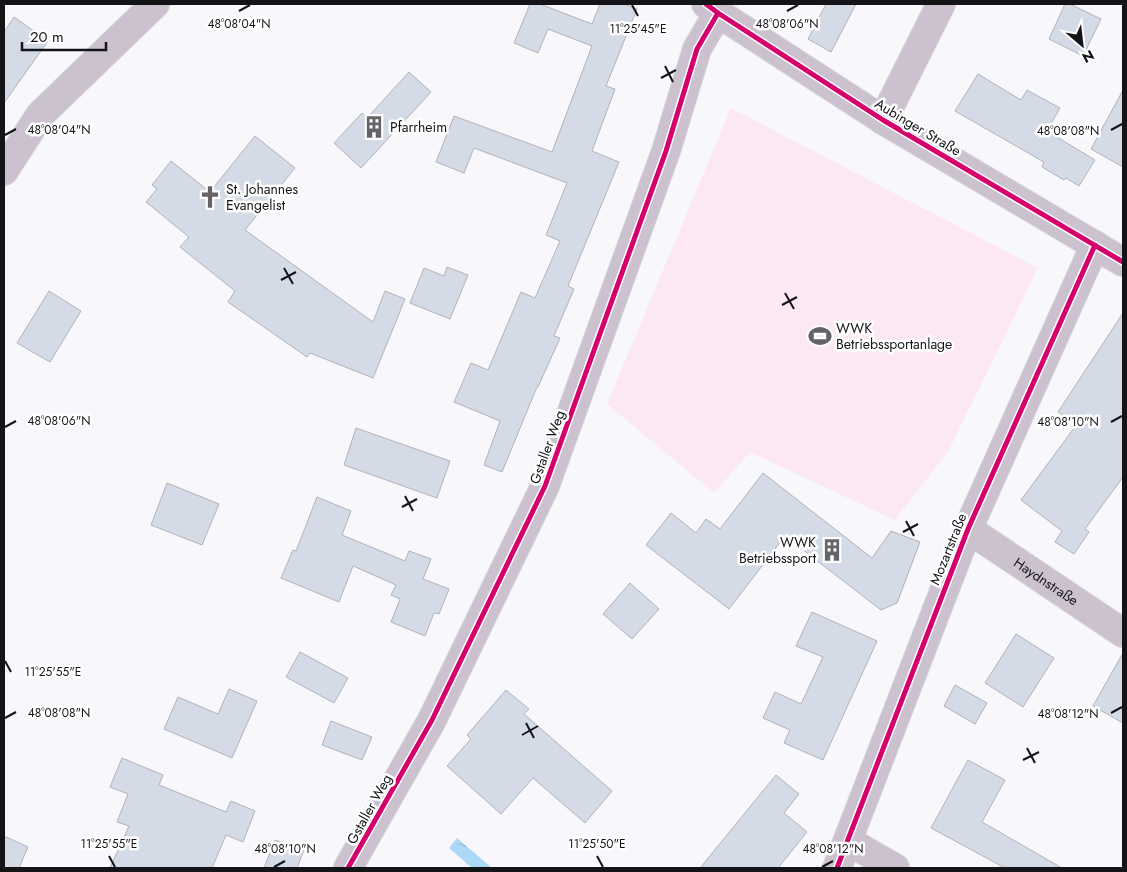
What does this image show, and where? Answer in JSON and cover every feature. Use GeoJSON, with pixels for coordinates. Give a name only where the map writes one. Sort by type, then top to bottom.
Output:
{"type":"FeatureCollection","features":[{"type":"Feature","properties":{"kind":"street"},"geometry":{"type":"LineString","coordinates":[[883,120],[941,4]]}},
{"type":"Feature","properties":{"kind":"street"},"geometry":{"type":"LineString","coordinates":[[4,171],[40,115],[152,5]]}},
{"type":"Feature","properties":{"kind":"street","name":"Aubinger Straße"},"geometry":{"type":"LineString","coordinates":[[712,8],[883,120],[1123,262]]}},
{"type":"Feature","properties":{"kind":"street","name":"Gstaller Weg"},"geometry":{"type":"LineString","coordinates":[[348,868],[432,720],[546,486],[666,151],[696,49],[712,8]]}},
{"type":"Feature","properties":{"kind":"street","name":"Mozartstraße"},"geometry":{"type":"LineString","coordinates":[[837,868],[968,529],[1095,244]]}},
{"type":"Feature","properties":{"kind":"street","name":"Haydnstraße"},"geometry":{"type":"LineString","coordinates":[[968,529],[1123,633]]}},
{"type":"Feature","properties":{"kind":"street"},"geometry":{"type":"LineString","coordinates":[[848,841],[894,868]]}},
{"type":"Feature","properties":{"kind":"shaded area","name":"WWK Betriebssportanlage"},"geometry":{"type":"Polygon","coordinates":[[[731,108],[1038,268],[949,450],[895,520],[750,452],[714,493],[607,404],[731,108]]]}},
{"type":"Feature","properties":{"kind":"water"},"geometry":{"type":"Polygon","coordinates":[[[457,838],[492,868],[472,868],[449,848],[457,838]]]}},
{"type":"Feature","properties":{"kind":"building"},"geometry":{"type":"Polygon","coordinates":[[[530,4],[540,4],[592,24],[600,4],[624,4],[637,9],[606,86],[615,89],[592,151],[619,162],[568,286],[574,289],[554,336],[560,338],[537,387],[502,472],[484,465],[500,421],[454,402],[471,363],[488,370],[521,292],[535,298],[560,241],[546,235],[567,183],[474,148],[464,173],[436,162],[454,116],[552,152],[592,46],[548,29],[538,53],[514,43],[530,4]]]}},
{"type":"Feature","properties":{"kind":"building"},"geometry":{"type":"Polygon","coordinates":[[[826,4],[856,4],[831,52],[808,39],[826,4]]]}},
{"type":"Feature","properties":{"kind":"building"},"geometry":{"type":"Polygon","coordinates":[[[1065,4],[1070,4],[1101,19],[1083,56],[1049,39],[1065,4]]]}},
{"type":"Feature","properties":{"kind":"building"},"geometry":{"type":"Polygon","coordinates":[[[14,17],[48,41],[4,103],[4,32],[14,17]]]}},
{"type":"Feature","properties":{"kind":"building","name":"Pfarrheim"},"geometry":{"type":"Polygon","coordinates":[[[409,72],[431,92],[361,168],[334,143],[362,113],[367,118],[409,72]]]}},
{"type":"Feature","properties":{"kind":"building"},"geometry":{"type":"Polygon","coordinates":[[[978,74],[1021,100],[1027,90],[1060,108],[1047,131],[1095,160],[1079,186],[1066,178],[1064,180],[1042,167],[1044,162],[955,111],[978,74]]]}},
{"type":"Feature","properties":{"kind":"building"},"geometry":{"type":"Polygon","coordinates":[[[1123,90],[1123,167],[1091,149],[1123,90]]]}},
{"type":"Feature","properties":{"kind":"building"},"geometry":{"type":"Polygon","coordinates":[[[255,136],[295,168],[245,230],[373,322],[385,291],[405,299],[373,378],[310,353],[307,357],[228,302],[235,291],[180,247],[189,237],[146,202],[157,189],[152,185],[171,161],[210,192],[255,136]]]}},
{"type":"Feature","properties":{"kind":"building"},"geometry":{"type":"Polygon","coordinates":[[[447,267],[468,275],[450,319],[410,303],[424,268],[444,276],[447,267]]]}},
{"type":"Feature","properties":{"kind":"building"},"geometry":{"type":"Polygon","coordinates":[[[49,291],[81,311],[50,362],[17,343],[49,291]]]}},
{"type":"Feature","properties":{"kind":"building"},"geometry":{"type":"Polygon","coordinates":[[[1123,313],[1123,477],[1085,529],[1089,532],[1074,554],[1055,542],[1062,531],[1021,500],[1077,424],[1058,412],[1123,313]]]}},
{"type":"Feature","properties":{"kind":"building"},"geometry":{"type":"Polygon","coordinates":[[[356,428],[450,461],[437,498],[344,465],[356,428]]]}},
{"type":"Feature","properties":{"kind":"building"},"geometry":{"type":"Polygon","coordinates":[[[763,473],[872,558],[891,531],[920,542],[897,603],[881,610],[785,536],[729,609],[646,545],[671,513],[696,533],[706,519],[720,529],[763,473]]]}},
{"type":"Feature","properties":{"kind":"building"},"geometry":{"type":"Polygon","coordinates":[[[167,483],[219,504],[202,545],[151,525],[167,483]]]}},
{"type":"Feature","properties":{"kind":"building"},"geometry":{"type":"Polygon","coordinates":[[[317,497],[351,511],[342,535],[405,561],[409,551],[431,559],[423,579],[449,589],[439,614],[434,613],[425,636],[391,622],[400,599],[391,595],[396,585],[353,566],[339,602],[281,578],[293,550],[296,551],[317,497]]]}},
{"type":"Feature","properties":{"kind":"building"},"geometry":{"type":"Polygon","coordinates":[[[630,583],[659,609],[632,639],[603,614],[630,583]]]}},
{"type":"Feature","properties":{"kind":"building"},"geometry":{"type":"Polygon","coordinates":[[[812,612],[877,641],[823,760],[784,743],[790,730],[763,718],[775,692],[801,704],[823,657],[796,646],[812,612]]]}},
{"type":"Feature","properties":{"kind":"building"},"geometry":{"type":"Polygon","coordinates":[[[1016,634],[1054,658],[1023,707],[985,683],[1016,634]]]}},
{"type":"Feature","properties":{"kind":"building"},"geometry":{"type":"Polygon","coordinates":[[[300,652],[348,678],[334,703],[286,677],[300,652]]]}},
{"type":"Feature","properties":{"kind":"building"},"geometry":{"type":"Polygon","coordinates":[[[1123,653],[1123,723],[1093,706],[1123,653]]]}},
{"type":"Feature","properties":{"kind":"building"},"geometry":{"type":"Polygon","coordinates":[[[955,685],[987,703],[975,724],[944,706],[955,685]]]}},
{"type":"Feature","properties":{"kind":"building"},"geometry":{"type":"Polygon","coordinates":[[[229,689],[257,701],[232,758],[164,729],[178,697],[218,714],[229,689]]]}},
{"type":"Feature","properties":{"kind":"building"},"geometry":{"type":"Polygon","coordinates":[[[506,690],[529,709],[524,714],[612,791],[585,823],[533,778],[501,814],[447,766],[471,739],[467,735],[506,690]]]}},
{"type":"Feature","properties":{"kind":"building"},"geometry":{"type":"Polygon","coordinates":[[[331,721],[372,737],[362,760],[322,745],[331,721]]]}},
{"type":"Feature","properties":{"kind":"building"},"geometry":{"type":"Polygon","coordinates":[[[122,758],[163,775],[159,785],[226,812],[231,801],[255,811],[243,842],[226,835],[212,868],[110,868],[129,826],[117,822],[128,794],[110,787],[122,758]]]}},
{"type":"Feature","properties":{"kind":"building"},"geometry":{"type":"Polygon","coordinates":[[[968,760],[1005,780],[982,822],[1062,868],[1005,868],[931,828],[968,760]]]}},
{"type":"Feature","properties":{"kind":"building"},"geometry":{"type":"Polygon","coordinates":[[[776,775],[799,794],[784,813],[807,832],[778,868],[700,868],[776,775]]]}},
{"type":"Feature","properties":{"kind":"building"},"geometry":{"type":"Polygon","coordinates":[[[4,836],[28,847],[19,868],[4,868],[4,836]]]}},
{"type":"Feature","properties":{"kind":"building"},"geometry":{"type":"Polygon","coordinates":[[[275,840],[304,850],[297,868],[264,868],[275,840]]]}},
{"type":"Feature","properties":{"kind":"cycle path"},"geometry":{"type":"LineString","coordinates":[[706,4],[883,120],[1123,262]]}},
{"type":"Feature","properties":{"kind":"cycle path"},"geometry":{"type":"LineString","coordinates":[[348,868],[432,720],[545,486],[666,151],[697,49],[718,13]]}},
{"type":"Feature","properties":{"kind":"cycle path"},"geometry":{"type":"LineString","coordinates":[[837,868],[968,529],[1095,245]]}},
{"type":"Feature","properties":{"kind":"place","name":"Pfarrheim"},"geometry":{"type":"Point","coordinates":[374,127]}},
{"type":"Feature","properties":{"kind":"place","name":"St. Johannes Evangelist"},"geometry":{"type":"Point","coordinates":[210,197]}},
{"type":"Feature","properties":{"kind":"place","name":"WWK Betriebssportanlage"},"geometry":{"type":"Point","coordinates":[820,336]}},
{"type":"Feature","properties":{"kind":"place","name":"WWK Betriebssport"},"geometry":{"type":"Point","coordinates":[832,550]}}]}
